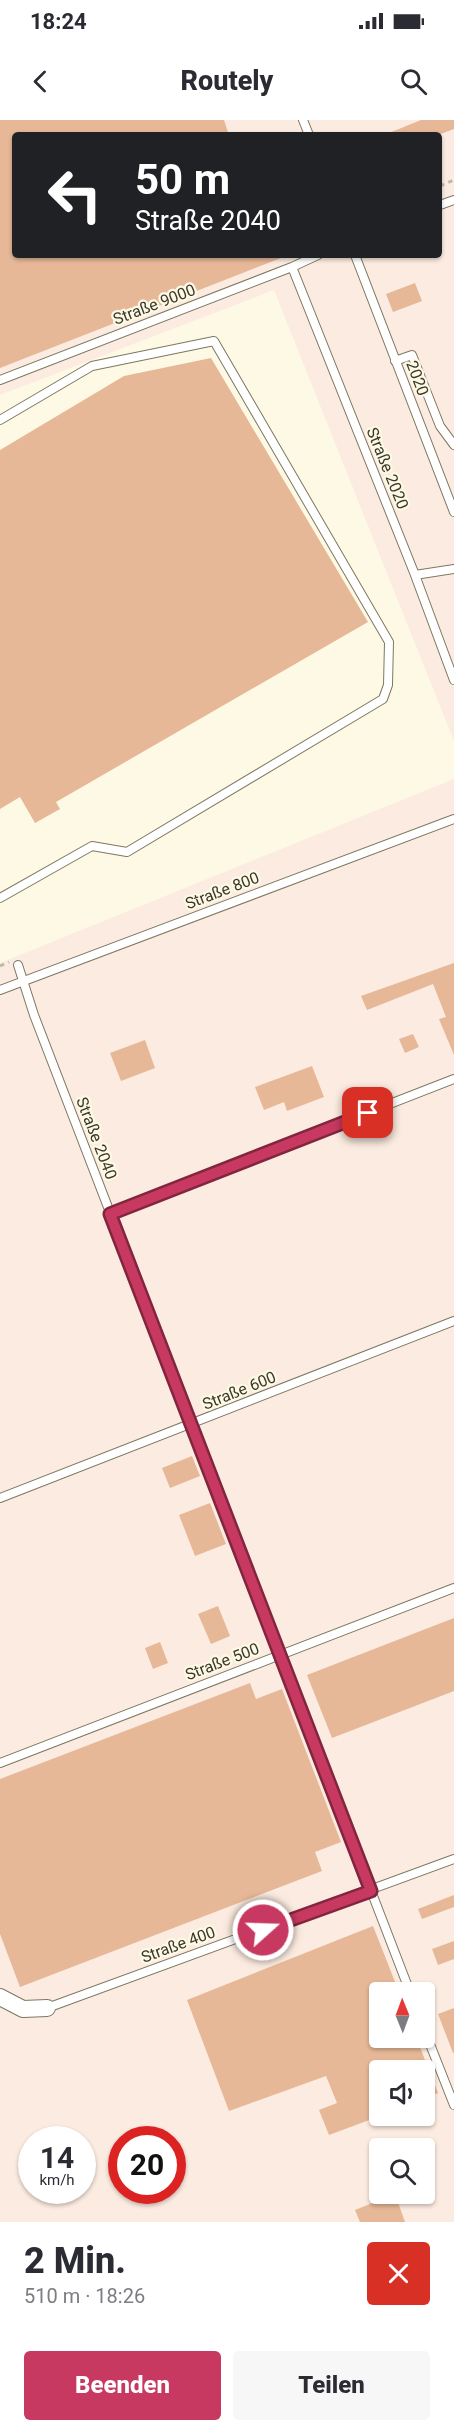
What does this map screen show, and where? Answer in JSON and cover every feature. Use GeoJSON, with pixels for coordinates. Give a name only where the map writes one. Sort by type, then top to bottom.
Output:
{"type":"FeatureCollection","features":[{"type":"Feature","properties":{"kind":"street"},"geometry":{"type":"LineString","coordinates":[[0,1997],[23,2009],[47,2008]]}},
{"type":"Feature","properties":{"kind":"lane","name":"Straße 9000"},"geometry":{"type":"LineString","coordinates":[[0,380],[312,258]]}},
{"type":"Feature","properties":{"kind":"lane","name":"2020"},"geometry":{"type":"LineString","coordinates":[[356,258],[454,512]]}},
{"type":"Feature","properties":{"kind":"lane","name":"Straße 2020"},"geometry":{"type":"LineString","coordinates":[[292,267],[415,575],[454,680]]}},
{"type":"Feature","properties":{"kind":"lane"},"geometry":{"type":"LineString","coordinates":[[0,420],[92,366],[214,341],[389,642],[388,685],[383,699],[127,852],[92,846],[0,898]]}},
{"type":"Feature","properties":{"kind":"lane"},"geometry":{"type":"LineString","coordinates":[[395,361],[412,356],[440,426],[454,445]]}},
{"type":"Feature","properties":{"kind":"lane"},"geometry":{"type":"LineString","coordinates":[[415,575],[454,569]]}},
{"type":"Feature","properties":{"kind":"lane","name":"Straße 800"},"geometry":{"type":"LineString","coordinates":[[0,990],[454,819]]}},
{"type":"Feature","properties":{"kind":"lane","name":"Straße 2040"},"geometry":{"type":"LineString","coordinates":[[18,964],[34,1015],[406,1982]]}},
{"type":"Feature","properties":{"kind":"lane"},"geometry":{"type":"LineString","coordinates":[[110,1214],[454,1079]]}},
{"type":"Feature","properties":{"kind":"lane","name":"Straße 600"},"geometry":{"type":"LineString","coordinates":[[0,1498],[454,1321]]}},
{"type":"Feature","properties":{"kind":"lane","name":"Straße 500"},"geometry":{"type":"LineString","coordinates":[[0,1763],[454,1588]]}},
{"type":"Feature","properties":{"kind":"lane","name":"Straße 400"},"geometry":{"type":"LineString","coordinates":[[47,2008],[454,1859]]}},
{"type":"Feature","properties":{"kind":"lane"},"geometry":{"type":"LineString","coordinates":[[432,2048],[454,2105]]}},
{"type":"Feature","properties":{"kind":"shaded area"},"geometry":{"type":"Polygon","coordinates":[[[0,120],[454,120],[454,741],[274,290],[0,395],[0,120]]]}},
{"type":"Feature","properties":{"kind":"shaded area"},"geometry":{"type":"Polygon","coordinates":[[[454,779],[454,2222],[0,2222],[0,963],[454,779]]]}},
{"type":"Feature","properties":{"kind":"building"},"geometry":{"type":"Polygon","coordinates":[[[0,120],[224,120],[228,132],[12,132],[12,258],[281,258],[0,368],[0,120]]]}},
{"type":"Feature","properties":{"kind":"building"},"geometry":{"type":"Polygon","coordinates":[[[421,120],[454,120],[454,129],[442,134],[391,132],[421,120]]]}},
{"type":"Feature","properties":{"kind":"building"},"geometry":{"type":"Polygon","coordinates":[[[415,283],[422,301],[393,312],[386,294],[415,283]]]}},
{"type":"Feature","properties":{"kind":"building"},"geometry":{"type":"Polygon","coordinates":[[[211,358],[368,622],[56,802],[60,809],[35,823],[20,797],[0,809],[0,450],[124,376],[211,358]]]}},
{"type":"Feature","properties":{"kind":"building"},"geometry":{"type":"Polygon","coordinates":[[[454,963],[454,1055],[439,1019],[446,1017],[433,984],[367,1010],[361,996],[454,963]]]}},
{"type":"Feature","properties":{"kind":"building"},"geometry":{"type":"Polygon","coordinates":[[[413,1034],[419,1047],[405,1053],[399,1039],[413,1034]]]}},
{"type":"Feature","properties":{"kind":"building"},"geometry":{"type":"Polygon","coordinates":[[[145,1040],[155,1068],[121,1081],[110,1053],[145,1040]]]}},
{"type":"Feature","properties":{"kind":"building"},"geometry":{"type":"Polygon","coordinates":[[[312,1066],[324,1097],[287,1111],[284,1102],[264,1110],[255,1087],[312,1066]]]}},
{"type":"Feature","properties":{"kind":"building"},"geometry":{"type":"Polygon","coordinates":[[[192,1456],[200,1476],[170,1488],[162,1468],[192,1456]]]}},
{"type":"Feature","properties":{"kind":"building"},"geometry":{"type":"Polygon","coordinates":[[[210,1503],[226,1544],[195,1556],[179,1515],[210,1503]]]}},
{"type":"Feature","properties":{"kind":"building"},"geometry":{"type":"Polygon","coordinates":[[[218,1606],[230,1636],[211,1644],[198,1614],[218,1606]]]}},
{"type":"Feature","properties":{"kind":"building"},"geometry":{"type":"Polygon","coordinates":[[[454,1618],[454,1691],[332,1738],[307,1675],[454,1618]]]}},
{"type":"Feature","properties":{"kind":"building"},"geometry":{"type":"Polygon","coordinates":[[[160,1642],[168,1663],[153,1669],[145,1648],[160,1642]]]}},
{"type":"Feature","properties":{"kind":"building"},"geometry":{"type":"Polygon","coordinates":[[[250,1683],[256,1699],[282,1689],[341,1842],[315,1852],[322,1871],[20,1987],[0,1934],[0,1779],[250,1683]]]}},
{"type":"Feature","properties":{"kind":"building"},"geometry":{"type":"Polygon","coordinates":[[[454,1895],[454,1907],[422,1919],[418,1909],[454,1895]]]}},
{"type":"Feature","properties":{"kind":"building"},"geometry":{"type":"Polygon","coordinates":[[[373,1926],[395,1982],[369,1982],[369,2048],[420,2048],[425,2060],[369,2060],[369,2120],[329,2135],[319,2110],[337,2103],[326,2076],[229,2111],[187,2000],[373,1926]]]}},
{"type":"Feature","properties":{"kind":"building"},"geometry":{"type":"Polygon","coordinates":[[[454,1941],[454,1959],[438,1965],[432,1949],[454,1941]]]}},
{"type":"Feature","properties":{"kind":"building"},"geometry":{"type":"Polygon","coordinates":[[[454,2008],[454,2053],[453,2053],[438,2014],[454,2008]]]}},
{"type":"Feature","properties":{"kind":"building"},"geometry":{"type":"Polygon","coordinates":[[[370,2204],[399,2204],[405,2222],[360,2222],[355,2210],[370,2204]]]}},
{"type":"Feature","properties":{"kind":"route"},"geometry":{"type":"LineString","coordinates":[[263,1930],[371,1891],[110,1214],[368,1113]]}}]}
